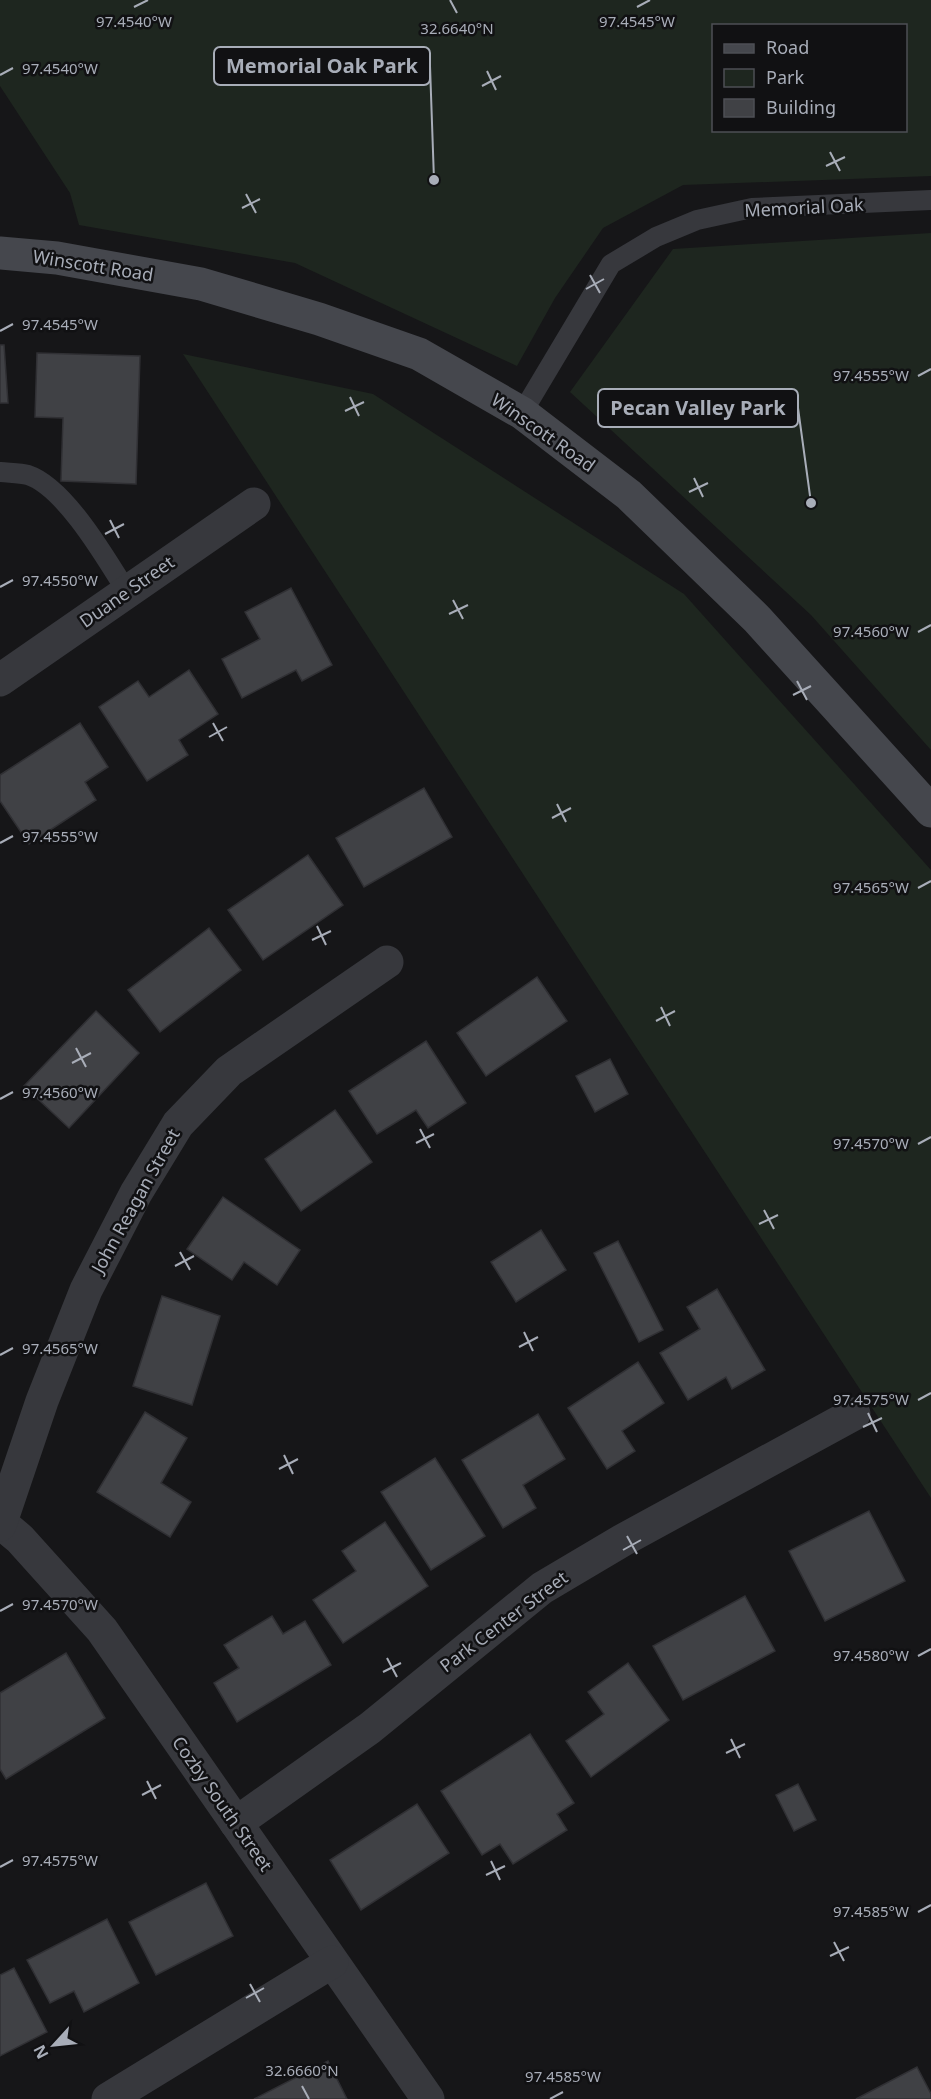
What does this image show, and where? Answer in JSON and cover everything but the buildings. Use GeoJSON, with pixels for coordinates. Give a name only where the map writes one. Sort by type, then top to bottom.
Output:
{"type":"FeatureCollection","features":[{"type":"Feature","properties":{"kind":"main road","name":"Winscott Road"},"geometry":{"type":"LineString","coordinates":[[0,253],[57,258],[201,284],[319,320],[419,354],[522,413],[629,495],[740,603],[931,811]]}},
{"type":"Feature","properties":{"kind":"street","name":"Duane Street"},"geometry":{"type":"LineString","coordinates":[[0,680],[254,504]]}},
{"type":"Feature","properties":{"kind":"street","name":"John Reagan Street"},"geometry":{"type":"LineString","coordinates":[[0,1523],[42,1401],[86,1290],[136,1194],[178,1124],[229,1071],[387,962]]}},
{"type":"Feature","properties":{"kind":"street","name":"Park Center Street"},"geometry":{"type":"LineString","coordinates":[[236,1823],[370,1728],[542,1588],[623,1540],[854,1414]]}},
{"type":"Feature","properties":{"kind":"street","name":"Cozby South Street"},"geometry":{"type":"LineString","coordinates":[[0,1523],[20,1539],[102,1630],[428,2099]]}},
{"type":"Feature","properties":{"kind":"street"},"geometry":{"type":"LineString","coordinates":[[108,2099],[332,1962]]}},
{"type":"Feature","properties":{"kind":"lane","name":"Memorial Oak"},"geometry":{"type":"LineString","coordinates":[[522,413],[611,264],[656,237],[697,220],[752,208],[931,200]]}},
{"type":"Feature","properties":{"kind":"lane"},"geometry":{"type":"LineString","coordinates":[[0,472],[27,475],[46,484],[63,500],[107,560],[127,592]]}},
{"type":"Feature","properties":{"kind":"green space"},"geometry":{"type":"Polygon","coordinates":[[[0,0],[931,0],[931,176],[683,185],[603,228],[555,298],[517,366],[295,263],[79,225],[70,193],[0,86],[0,0]]]}},
{"type":"Feature","properties":{"kind":"green space"},"geometry":{"type":"Polygon","coordinates":[[[931,233],[931,750],[811,615],[570,392],[673,249],[931,233]]]}},
{"type":"Feature","properties":{"kind":"green space"},"geometry":{"type":"Polygon","coordinates":[[[183,354],[373,394],[684,594],[931,870],[931,1498],[183,354]]]}},
{"type":"Feature","properties":{"kind":"place","name":"Memorial Oak Park"},"geometry":{"type":"Point","coordinates":[434,180]}},
{"type":"Feature","properties":{"kind":"place","name":"Pecan Valley Park"},"geometry":{"type":"Point","coordinates":[811,503]}}]}
